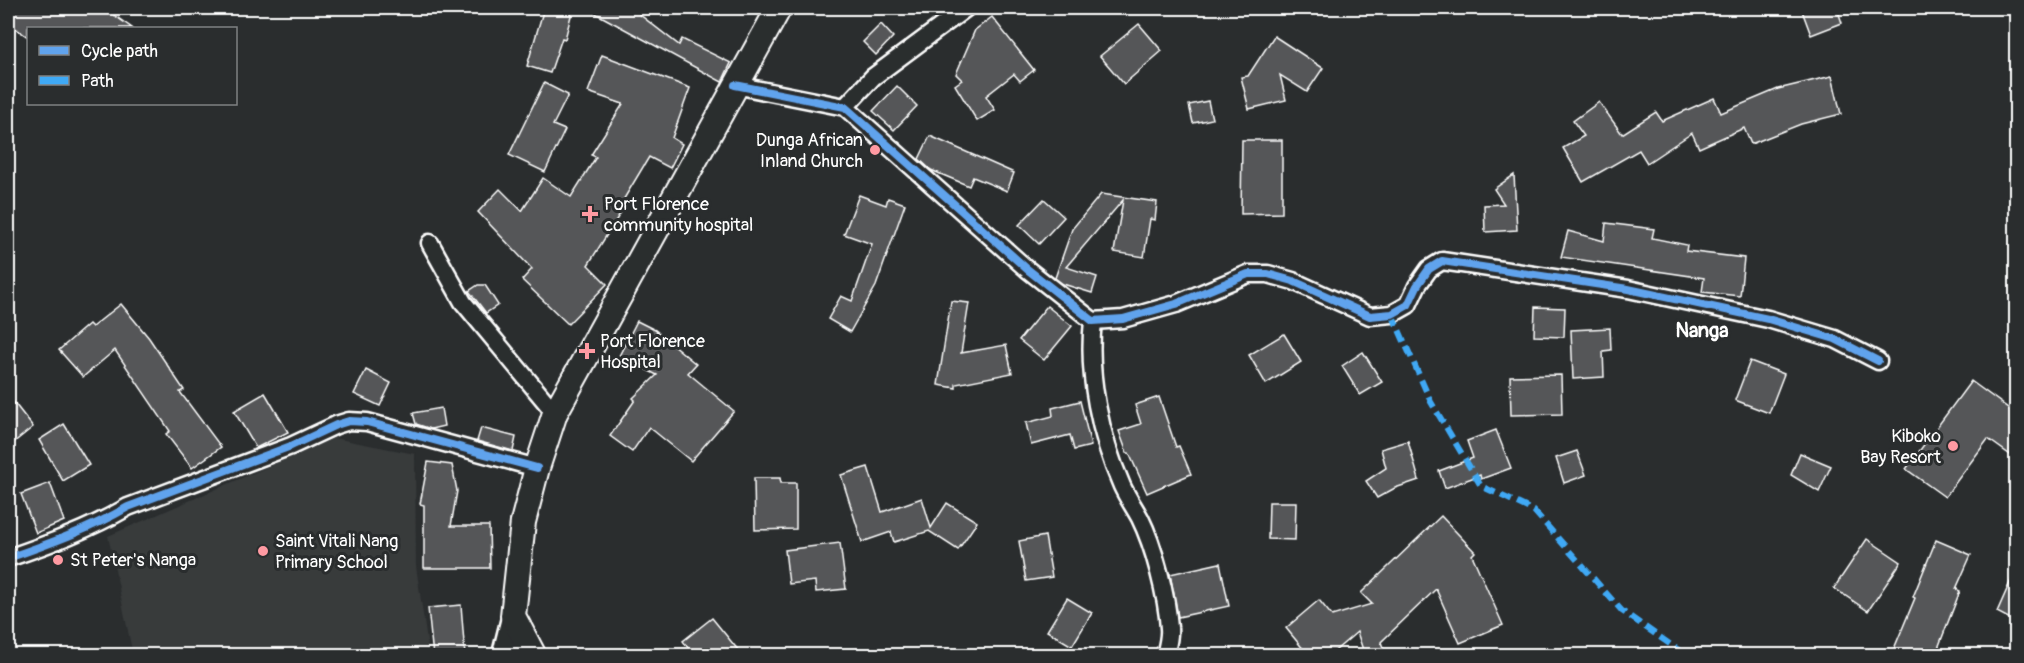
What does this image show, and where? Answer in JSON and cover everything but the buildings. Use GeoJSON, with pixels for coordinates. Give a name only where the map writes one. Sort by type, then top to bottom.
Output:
{"type":"FeatureCollection","features":[{"type":"Feature","properties":{"kind":"main road"},"geometry":{"type":"LineString","coordinates":[[534,656],[513,616],[523,522],[555,413],[779,8]]}},
{"type":"Feature","properties":{"kind":"street"},"geometry":{"type":"LineString","coordinates":[[845,107],[873,77],[966,8]]}},
{"type":"Feature","properties":{"kind":"street"},"geometry":{"type":"LineString","coordinates":[[735,85],[845,107],[1027,270],[1092,321],[1123,319],[1176,304],[1248,274],[1268,274],[1293,281],[1370,316],[1392,314],[1408,305],[1417,286],[1430,269],[1442,261],[1628,289],[1768,319],[1835,339],[1878,361]]}},
{"type":"Feature","properties":{"kind":"street"},"geometry":{"type":"LineString","coordinates":[[430,243],[464,302],[555,413]]}},
{"type":"Feature","properties":{"kind":"street"},"geometry":{"type":"LineString","coordinates":[[1092,321],[1090,344],[1107,446],[1123,488],[1141,520],[1156,563],[1170,630],[1165,656]]}},
{"type":"Feature","properties":{"kind":"street"},"geometry":{"type":"LineString","coordinates":[[8,558],[109,518],[128,507],[291,446],[349,421],[367,422],[537,468]]}},
{"type":"Feature","properties":{"kind":"street"},"geometry":{"type":"LineString","coordinates":[[503,656],[513,616]]}},
{"type":"Feature","properties":{"kind":"shaded area","name":"Saint Vitali Nang Primary School"},"geometry":{"type":"Polygon","coordinates":[[[334,438],[415,454],[416,566],[429,655],[133,655],[108,536],[334,438]]]}},
{"type":"Feature","properties":{"kind":"marked path"},"geometry":{"type":"LineString","coordinates":[[1392,314],[1431,402],[1481,486],[1534,511],[1622,611],[1687,656]]}},
{"type":"Feature","properties":{"kind":"cycle path"},"geometry":{"type":"LineString","coordinates":[[735,85],[845,107],[1027,269],[1093,321],[1123,319],[1176,304],[1248,274],[1268,274],[1293,281],[1370,316],[1392,314],[1408,305],[1429,269],[1442,261],[1628,289],[1768,319],[1835,339],[1878,361]]}},
{"type":"Feature","properties":{"kind":"cycle path"},"geometry":{"type":"LineString","coordinates":[[8,558],[69,536],[128,507],[291,446],[349,421],[367,422],[537,468]]}},
{"type":"Feature","properties":{"kind":"place","name":"Dunga African Inland Church"},"geometry":{"type":"Point","coordinates":[875,150]}},
{"type":"Feature","properties":{"kind":"place","name":"Port Florence community hospital"},"geometry":{"type":"Point","coordinates":[590,214]}},
{"type":"Feature","properties":{"kind":"place","name":"Port Florence Hospital"},"geometry":{"type":"Point","coordinates":[587,351]}},
{"type":"Feature","properties":{"kind":"place","name":"Kiboko Bay Resort"},"geometry":{"type":"Point","coordinates":[1953,446]}},
{"type":"Feature","properties":{"kind":"place","name":"Saint Vitali Nang Primary School"},"geometry":{"type":"Point","coordinates":[263,551]}},
{"type":"Feature","properties":{"kind":"place","name":"St Peter's Nanga"},"geometry":{"type":"Point","coordinates":[58,560]}},
{"type":"Feature","properties":{"kind":"district","name":"Nanga"},"geometry":{"type":"Point","coordinates":[1702,330]}}]}
